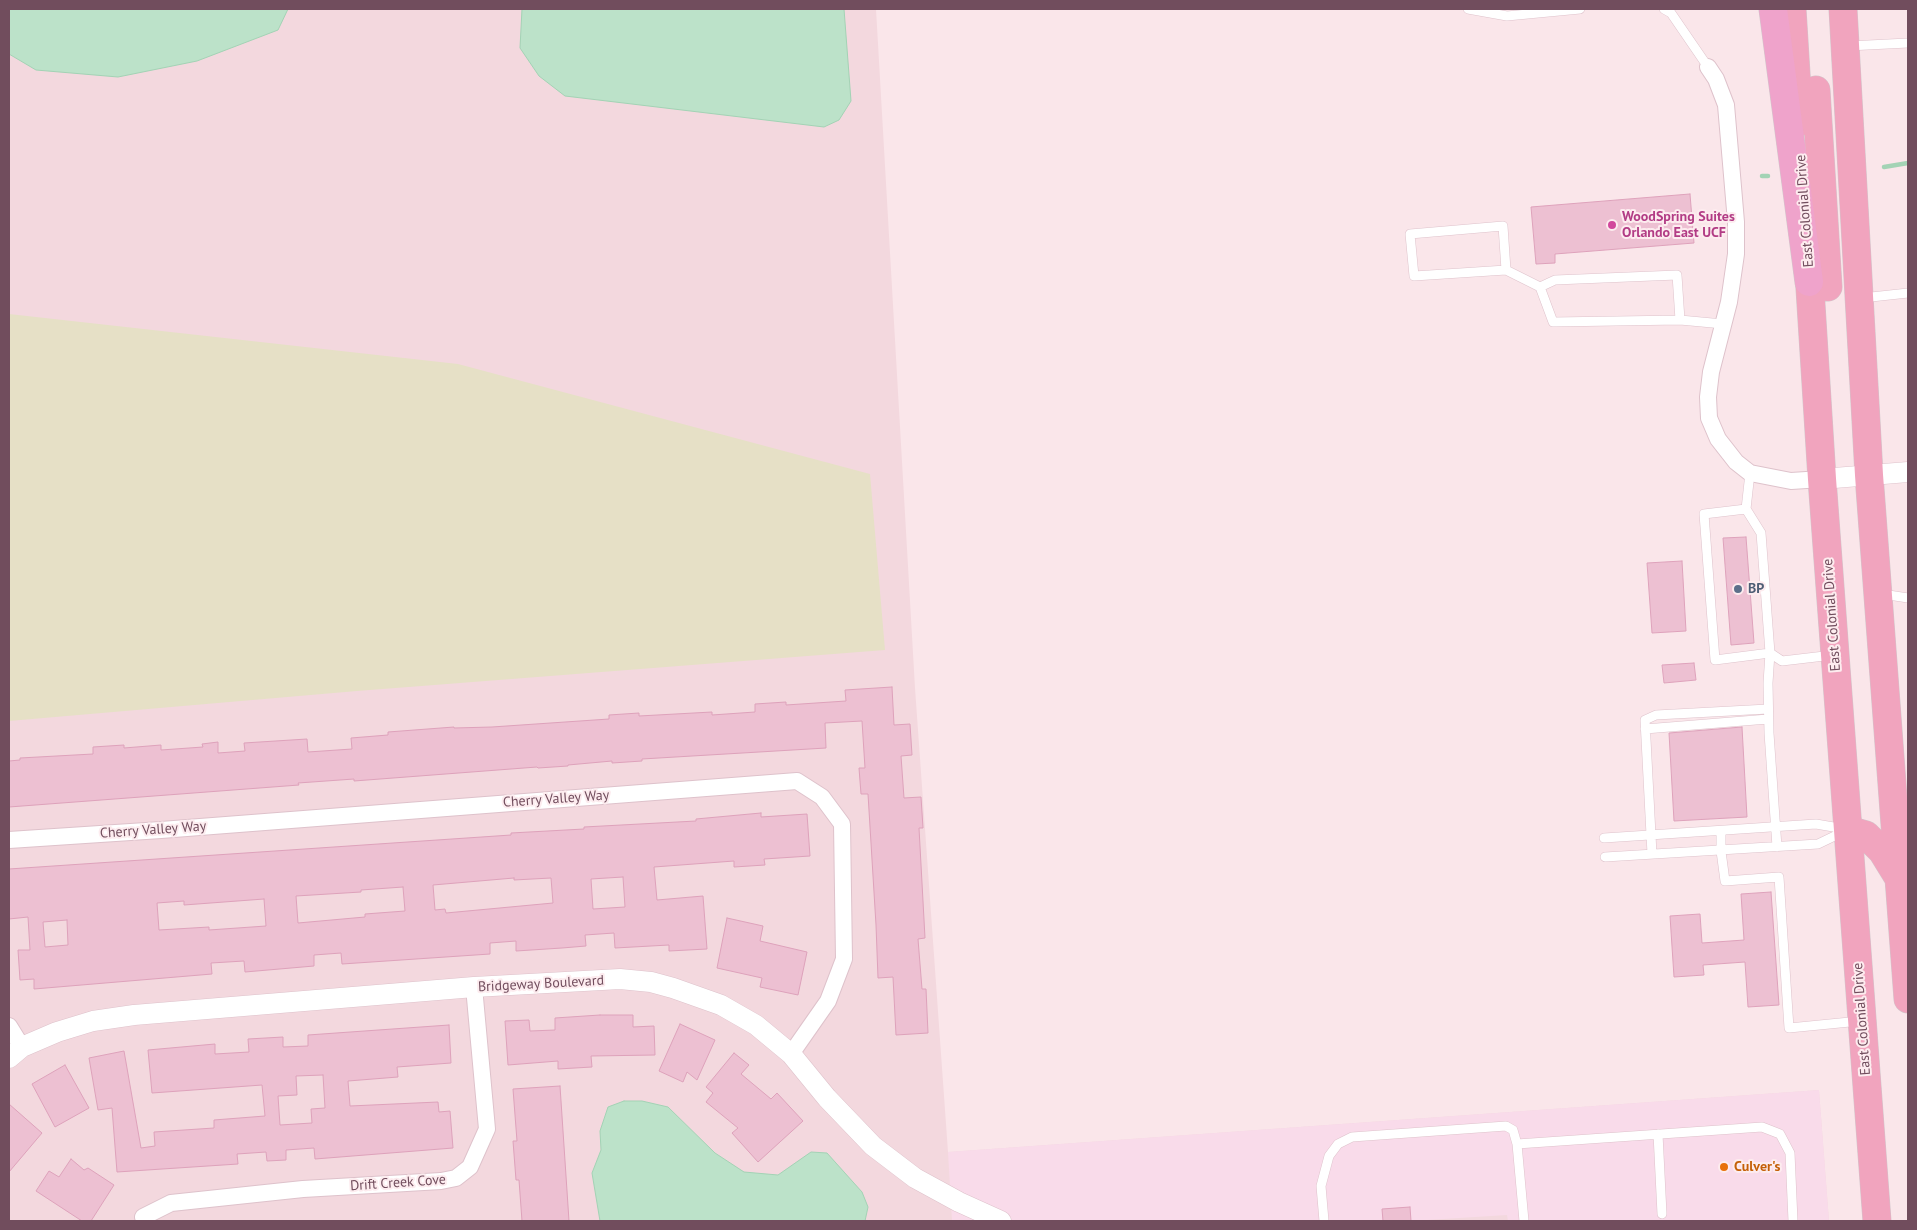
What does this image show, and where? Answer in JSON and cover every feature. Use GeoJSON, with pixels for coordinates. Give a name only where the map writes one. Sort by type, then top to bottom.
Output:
{"type":"FeatureCollection","features":[{"type":"Feature","properties":{"kind":"highway"},"geometry":{"type":"LineString","coordinates":[[1773,9],[1809,282]]}},
{"type":"Feature","properties":{"kind":"highway","name":"East Colonial Drive"},"geometry":{"type":"LineString","coordinates":[[1792,9],[1809,282],[1830,478],[1835,655],[1876,1221]]}},
{"type":"Feature","properties":{"kind":"highway"},"geometry":{"type":"LineString","coordinates":[[1811,9],[1830,478]]}},
{"type":"Feature","properties":{"kind":"highway"},"geometry":{"type":"LineString","coordinates":[[1843,9],[1869,475],[1908,999]]}},
{"type":"Feature","properties":{"kind":"highway"},"geometry":{"type":"LineString","coordinates":[[1848,830],[1866,835],[1882,851],[1899,878]]}},
{"type":"Feature","properties":{"kind":"street"},"geometry":{"type":"LineString","coordinates":[[1708,67],[1716,78],[1726,105],[1736,222],[1736,254],[1729,302],[1710,381],[1708,397],[1709,418],[1718,439],[1736,462],[1750,473],[1791,481],[1908,472]]}},
{"type":"Feature","properties":{"kind":"street","name":"Cherry Valley Way"},"geometry":{"type":"LineString","coordinates":[[9,840],[797,781],[822,797],[842,824],[844,959],[828,1001],[791,1054]]}},
{"type":"Feature","properties":{"kind":"street","name":"Bridgeway Boulevard"},"geometry":{"type":"LineString","coordinates":[[15,1052],[57,1032],[92,1021],[134,1015],[474,987],[620,979],[651,982],[721,1005],[756,1025],[791,1054],[826,1098],[873,1146],[915,1178],[999,1221]]}},
{"type":"Feature","properties":{"kind":"street","name":"Drift Creek Cove"},"geometry":{"type":"LineString","coordinates":[[143,1217],[170,1203],[303,1189],[441,1182],[456,1178],[470,1167],[487,1129],[474,987]]}},
{"type":"Feature","properties":{"kind":"street"},"geometry":{"type":"LineString","coordinates":[[9,1026],[15,1052]]}},
{"type":"Feature","properties":{"kind":"lane"},"geometry":{"type":"LineString","coordinates":[[1468,9],[1507,16],[1580,9]]}},
{"type":"Feature","properties":{"kind":"lane"},"geometry":{"type":"LineString","coordinates":[[1664,9],[1671,13],[1708,67]]}},
{"type":"Feature","properties":{"kind":"lane"},"geometry":{"type":"LineString","coordinates":[[1846,46],[1908,43]]}},
{"type":"Feature","properties":{"kind":"lane"},"geometry":{"type":"LineString","coordinates":[[1506,270],[1502,226],[1410,234],[1414,276],[1506,270],[1540,287],[1553,322],[1680,320],[1723,324]]}},
{"type":"Feature","properties":{"kind":"lane"},"geometry":{"type":"LineString","coordinates":[[1540,287],[1555,280],[1677,275],[1680,320]]}},
{"type":"Feature","properties":{"kind":"lane"},"geometry":{"type":"LineString","coordinates":[[1860,298],[1908,293]]}},
{"type":"Feature","properties":{"kind":"lane"},"geometry":{"type":"LineString","coordinates":[[1750,473],[1746,509],[1760,533],[1770,653],[1768,719],[1776,847]]}},
{"type":"Feature","properties":{"kind":"lane"},"geometry":{"type":"LineString","coordinates":[[1746,509],[1704,514],[1715,660],[1770,653],[1782,661],[1835,655]]}},
{"type":"Feature","properties":{"kind":"lane"},"geometry":{"type":"LineString","coordinates":[[1878,593],[1908,598]]}},
{"type":"Feature","properties":{"kind":"lane"},"geometry":{"type":"LineString","coordinates":[[1652,854],[1645,720],[1656,715],[1768,709]]}},
{"type":"Feature","properties":{"kind":"lane"},"geometry":{"type":"LineString","coordinates":[[1645,729],[1768,719]]}},
{"type":"Feature","properties":{"kind":"lane"},"geometry":{"type":"LineString","coordinates":[[1604,838],[1816,824],[1848,830]]}},
{"type":"Feature","properties":{"kind":"lane"},"geometry":{"type":"LineString","coordinates":[[1605,857],[1818,844],[1848,830]]}},
{"type":"Feature","properties":{"kind":"lane"},"geometry":{"type":"LineString","coordinates":[[1721,831],[1721,851],[1725,881],[1779,877],[1789,1028],[1862,1021]]}},
{"type":"Feature","properties":{"kind":"lane"},"geometry":{"type":"LineString","coordinates":[[1324,1221],[1322,1186],[1329,1156],[1338,1144],[1352,1137],[1506,1126],[1513,1130],[1517,1144],[1524,1221]]}},
{"type":"Feature","properties":{"kind":"lane"},"geometry":{"type":"LineString","coordinates":[[1517,1144],[1762,1127],[1780,1134],[1790,1152],[1793,1221]]}},
{"type":"Feature","properties":{"kind":"lane"},"geometry":{"type":"LineString","coordinates":[[1658,1134],[1662,1214]]}},
{"type":"Feature","properties":{"kind":"shaded area"},"geometry":{"type":"Polygon","coordinates":[[[9,9],[876,9],[915,688],[948,1152],[1819,1090],[1829,1221],[9,1221],[9,9]]]}},
{"type":"Feature","properties":{"kind":"shaded area"},"geometry":{"type":"Polygon","coordinates":[[[9,9],[288,9],[278,30],[197,61],[118,77],[36,70],[9,54],[9,9]]]}},
{"type":"Feature","properties":{"kind":"shaded area"},"geometry":{"type":"Polygon","coordinates":[[[522,9],[844,9],[851,101],[839,120],[824,127],[565,96],[539,76],[520,48],[522,9]]]}},
{"type":"Feature","properties":{"kind":"shaded area"},"geometry":{"type":"Polygon","coordinates":[[[9,314],[458,364],[870,474],[885,650],[357,691],[9,721],[9,314]]]}},
{"type":"Feature","properties":{"kind":"shaded area"},"geometry":{"type":"Polygon","coordinates":[[[1819,1090],[1829,1221],[1508,1221],[1507,1215],[1411,1221],[1409,1207],[1382,1209],[1383,1221],[952,1221],[948,1152],[1819,1090]]]}},
{"type":"Feature","properties":{"kind":"shaded area"},"geometry":{"type":"Polygon","coordinates":[[[624,1101],[642,1101],[668,1107],[715,1153],[744,1172],[778,1175],[811,1152],[827,1153],[862,1192],[868,1207],[865,1221],[600,1221],[592,1173],[601,1150],[600,1131],[608,1107],[624,1101]]]}},
{"type":"Feature","properties":{"kind":"building","name":"WoodSpring Suites Orlando East UCF"},"geometry":{"type":"Polygon","coordinates":[[[1690,194],[1694,243],[1555,254],[1555,263],[1536,264],[1531,207],[1690,194]]]}},
{"type":"Feature","properties":{"kind":"building"},"geometry":{"type":"Polygon","coordinates":[[[1746,537],[1754,643],[1731,645],[1723,538],[1746,537]]]}},
{"type":"Feature","properties":{"kind":"building"},"geometry":{"type":"Polygon","coordinates":[[[1682,561],[1686,631],[1652,633],[1647,563],[1682,561]]]}},
{"type":"Feature","properties":{"kind":"building"},"geometry":{"type":"Polygon","coordinates":[[[1694,663],[1696,680],[1664,683],[1662,665],[1694,663]]]}},
{"type":"Feature","properties":{"kind":"building"},"geometry":{"type":"Polygon","coordinates":[[[892,687],[894,725],[910,724],[912,755],[901,756],[904,798],[921,797],[923,828],[919,828],[925,938],[918,939],[922,989],[926,989],[928,1033],[896,1035],[893,977],[878,978],[868,794],[861,794],[859,768],[865,768],[862,721],[825,723],[826,748],[642,759],[642,761],[612,763],[612,761],[568,766],[354,781],[354,779],[298,783],[299,785],[9,807],[9,761],[20,760],[20,758],[93,754],[93,747],[124,745],[124,748],[161,745],[161,750],[203,747],[202,744],[218,742],[218,753],[245,751],[244,743],[307,739],[308,752],[352,749],[351,738],[388,735],[388,732],[609,719],[609,715],[639,713],[639,716],[712,712],[712,715],[755,712],[755,704],[786,702],[786,705],[846,701],[845,690],[892,687]]]}},
{"type":"Feature","properties":{"kind":"building"},"geometry":{"type":"Polygon","coordinates":[[[1742,727],[1747,817],[1674,821],[1669,733],[1742,727]]]}},
{"type":"Feature","properties":{"kind":"building"},"geometry":{"type":"Polygon","coordinates":[[[761,813],[761,817],[807,814],[810,856],[764,859],[765,865],[734,867],[734,861],[654,867],[657,900],[703,896],[707,949],[669,951],[669,945],[615,948],[614,933],[585,935],[586,946],[562,948],[516,951],[516,941],[490,943],[490,954],[342,964],[341,953],[314,955],[314,966],[245,972],[244,961],[211,963],[212,974],[34,989],[34,979],[20,980],[18,950],[30,950],[28,917],[9,919],[9,869],[511,835],[511,833],[584,829],[584,827],[696,821],[696,819],[761,813]],[[623,877],[591,879],[593,909],[625,907],[623,877]],[[514,878],[433,885],[435,910],[445,909],[446,913],[553,903],[551,878],[514,880],[514,878]],[[403,887],[361,890],[361,892],[296,896],[298,923],[365,917],[365,914],[405,911],[403,887]],[[264,899],[184,905],[184,901],[157,903],[159,930],[209,927],[209,930],[266,926],[264,899]],[[67,920],[43,922],[45,947],[68,945],[67,920]]]}},
{"type":"Feature","properties":{"kind":"building"},"geometry":{"type":"Polygon","coordinates":[[[1771,892],[1779,1005],[1748,1007],[1745,962],[1703,965],[1704,975],[1674,977],[1670,916],[1700,914],[1702,943],[1744,940],[1741,894],[1771,892]]]}},
{"type":"Feature","properties":{"kind":"building"},"geometry":{"type":"Polygon","coordinates":[[[727,918],[763,926],[760,941],[807,952],[798,995],[760,987],[762,978],[717,968],[727,918]]]}},
{"type":"Feature","properties":{"kind":"building"},"geometry":{"type":"Polygon","coordinates":[[[633,1015],[633,1027],[654,1026],[655,1055],[591,1056],[592,1067],[558,1069],[558,1061],[508,1065],[505,1021],[529,1020],[530,1031],[555,1030],[555,1018],[633,1015]]]}},
{"type":"Feature","properties":{"kind":"building"},"geometry":{"type":"Polygon","coordinates":[[[680,1024],[715,1040],[697,1080],[687,1072],[683,1082],[659,1071],[680,1024]]]}},
{"type":"Feature","properties":{"kind":"building"},"geometry":{"type":"Polygon","coordinates":[[[449,1025],[451,1063],[397,1067],[398,1077],[348,1081],[350,1106],[438,1102],[439,1112],[450,1111],[453,1148],[315,1159],[314,1148],[286,1150],[286,1160],[267,1161],[266,1152],[237,1154],[238,1164],[117,1172],[112,1108],[98,1110],[89,1058],[124,1051],[141,1148],[155,1146],[154,1132],[214,1128],[214,1120],[265,1116],[262,1085],[152,1093],[148,1050],[215,1044],[215,1054],[249,1052],[248,1039],[283,1037],[283,1047],[308,1046],[308,1035],[449,1025]],[[323,1075],[296,1076],[297,1095],[278,1096],[280,1125],[312,1123],[311,1109],[325,1108],[323,1075]]]}},
{"type":"Feature","properties":{"kind":"building"},"geometry":{"type":"Polygon","coordinates":[[[734,1053],[749,1065],[741,1074],[771,1099],[777,1093],[803,1121],[758,1162],[732,1133],[738,1128],[706,1102],[713,1093],[706,1087],[734,1053]]]}},
{"type":"Feature","properties":{"kind":"building"},"geometry":{"type":"Polygon","coordinates":[[[65,1065],[89,1108],[55,1127],[32,1084],[65,1065]]]}},
{"type":"Feature","properties":{"kind":"building"},"geometry":{"type":"Polygon","coordinates":[[[560,1086],[569,1221],[522,1221],[519,1180],[516,1180],[513,1141],[517,1141],[513,1089],[560,1086]]]}},
{"type":"Feature","properties":{"kind":"building"},"geometry":{"type":"Polygon","coordinates":[[[9,1104],[42,1133],[9,1172],[9,1104]]]}},
{"type":"Feature","properties":{"kind":"building"},"geometry":{"type":"Polygon","coordinates":[[[71,1159],[84,1170],[88,1168],[114,1185],[91,1221],[82,1221],[36,1191],[49,1171],[59,1177],[71,1159]]]}},
{"type":"Feature","properties":{"kind":"building"},"geometry":{"type":"Polygon","coordinates":[[[1410,1207],[1411,1221],[1383,1221],[1382,1209],[1410,1207]]]}},
{"type":"Feature","properties":{"kind":"waterway"},"geometry":{"type":"LineString","coordinates":[[1884,167],[1908,163]]}},
{"type":"Feature","properties":{"kind":"waterway"},"geometry":{"type":"LineString","coordinates":[[1762,176],[1768,176]]}},
{"type":"Feature","properties":{"kind":"place","name":"WoodSpring Suites Orlando East UCF"},"geometry":{"type":"Point","coordinates":[1612,225]}},
{"type":"Feature","properties":{"kind":"place","name":"BP"},"geometry":{"type":"Point","coordinates":[1738,589]}},
{"type":"Feature","properties":{"kind":"place","name":"Culver's"},"geometry":{"type":"Point","coordinates":[1724,1167]}}]}
